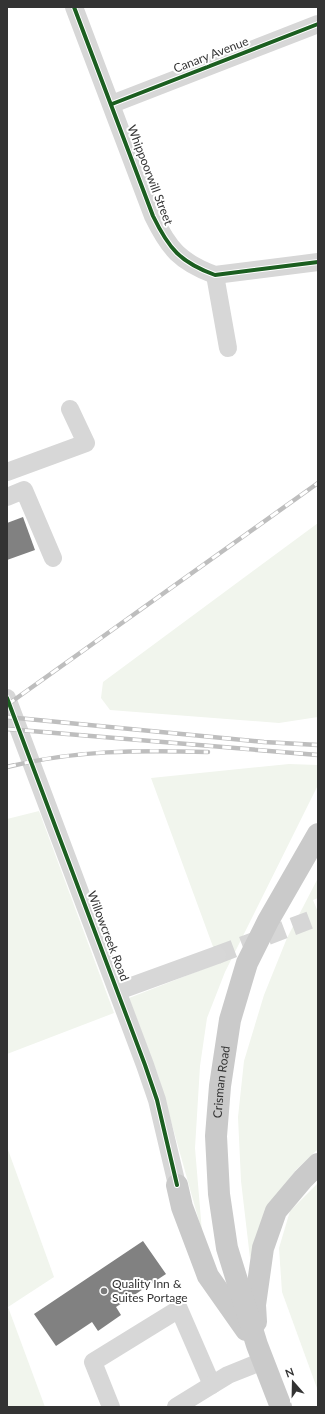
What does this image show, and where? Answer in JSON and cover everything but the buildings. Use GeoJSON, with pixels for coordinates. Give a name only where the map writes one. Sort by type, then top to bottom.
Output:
{"type":"FeatureCollection","features":[{"type":"Feature","properties":{"kind":"main road","name":"Crisman Road"},"geometry":{"type":"LineString","coordinates":[[260,1353],[227,1248],[219,1194],[216,1136],[220,1086],[230,1020],[247,963],[268,921],[318,834]]}},
{"type":"Feature","properties":{"kind":"main road"},"geometry":{"type":"LineString","coordinates":[[260,1353],[255,1304],[263,1248],[276,1211],[318,1164]]}},
{"type":"Feature","properties":{"kind":"main road"},"geometry":{"type":"LineString","coordinates":[[177,1185],[182,1207],[208,1276],[260,1353],[281,1407]]}},
{"type":"Feature","properties":{"kind":"street","name":"Whippoorwill Street"},"geometry":{"type":"LineString","coordinates":[[74,7],[112,104],[153,216],[163,236],[172,250],[185,260],[201,270],[215,275]]}},
{"type":"Feature","properties":{"kind":"street","name":"Canary Avenue"},"geometry":{"type":"LineString","coordinates":[[112,104],[318,24]]}},
{"type":"Feature","properties":{"kind":"street"},"geometry":{"type":"LineString","coordinates":[[228,348],[215,275],[318,262]]}},
{"type":"Feature","properties":{"kind":"street"},"geometry":{"type":"LineString","coordinates":[[7,472],[86,443],[70,409]]}},
{"type":"Feature","properties":{"kind":"street"},"geometry":{"type":"LineString","coordinates":[[7,497],[24,490],[53,558]]}},
{"type":"Feature","properties":{"kind":"street","name":"Willowcreek Road"},"geometry":{"type":"LineString","coordinates":[[7,698],[145,1065],[157,1100],[177,1185]]}},
{"type":"Feature","properties":{"kind":"street"},"geometry":{"type":"LineString","coordinates":[[118,991],[216,955]]}},
{"type":"Feature","properties":{"kind":"street"},"geometry":{"type":"LineString","coordinates":[[112,1407],[93,1362],[179,1309],[212,1385]]}},
{"type":"Feature","properties":{"kind":"street"},"geometry":{"type":"LineString","coordinates":[[176,1407],[228,1375],[260,1353]]}},
{"type":"Feature","properties":{"kind":"shaded area"},"geometry":{"type":"Polygon","coordinates":[[[318,523],[318,717],[279,723],[110,710],[101,698],[103,682],[318,523]]]}},
{"type":"Feature","properties":{"kind":"shaded area"},"geometry":{"type":"Polygon","coordinates":[[[289,764],[318,765],[318,785],[225,972],[207,1018],[200,1066],[195,1148],[202,1232],[159,1078],[129,998],[219,963],[151,778],[289,764]]]}},
{"type":"Feature","properties":{"kind":"shaded area"},"geometry":{"type":"Polygon","coordinates":[[[39,811],[114,1013],[7,1054],[7,819],[39,811]]]}},
{"type":"Feature","properties":{"kind":"shaded area"},"geometry":{"type":"Polygon","coordinates":[[[318,878],[318,898],[313,900],[318,912],[318,1149],[296,1170],[268,1207],[250,1258],[241,1181],[238,1117],[244,1061],[264,995],[287,938],[318,878]]]}},
{"type":"Feature","properties":{"kind":"shaded area"},"geometry":{"type":"Polygon","coordinates":[[[7,1147],[54,1277],[8,1307],[45,1407],[7,1407],[7,1147]]]}},
{"type":"Feature","properties":{"kind":"shaded area"},"geometry":{"type":"Polygon","coordinates":[[[318,1183],[318,1391],[282,1292],[279,1248],[290,1211],[318,1183]]]}},
{"type":"Feature","properties":{"kind":"tunnel"},"geometry":{"type":"LineString","coordinates":[[217,955],[318,917]]}},
{"type":"Feature","properties":{"kind":"railway"},"geometry":{"type":"LineString","coordinates":[[7,705],[318,483]]}},
{"type":"Feature","properties":{"kind":"railway"},"geometry":{"type":"LineString","coordinates":[[7,717],[264,742],[318,745]]}},
{"type":"Feature","properties":{"kind":"railway"},"geometry":{"type":"LineString","coordinates":[[7,729],[318,755]]}},
{"type":"Feature","properties":{"kind":"railway"},"geometry":{"type":"LineString","coordinates":[[7,767],[57,757],[107,752],[208,752]]}},
{"type":"Feature","properties":{"kind":"cycle path"},"geometry":{"type":"LineString","coordinates":[[74,7],[153,216],[170,246],[193,265],[215,275],[318,262]]}},
{"type":"Feature","properties":{"kind":"cycle path"},"geometry":{"type":"LineString","coordinates":[[112,104],[318,24]]}},
{"type":"Feature","properties":{"kind":"cycle path"},"geometry":{"type":"LineString","coordinates":[[7,698],[145,1065],[157,1100],[177,1185]]}},
{"type":"Feature","properties":{"kind":"place","name":"Quality Inn & Suites Portage"},"geometry":{"type":"Point","coordinates":[104,1291]}}]}
